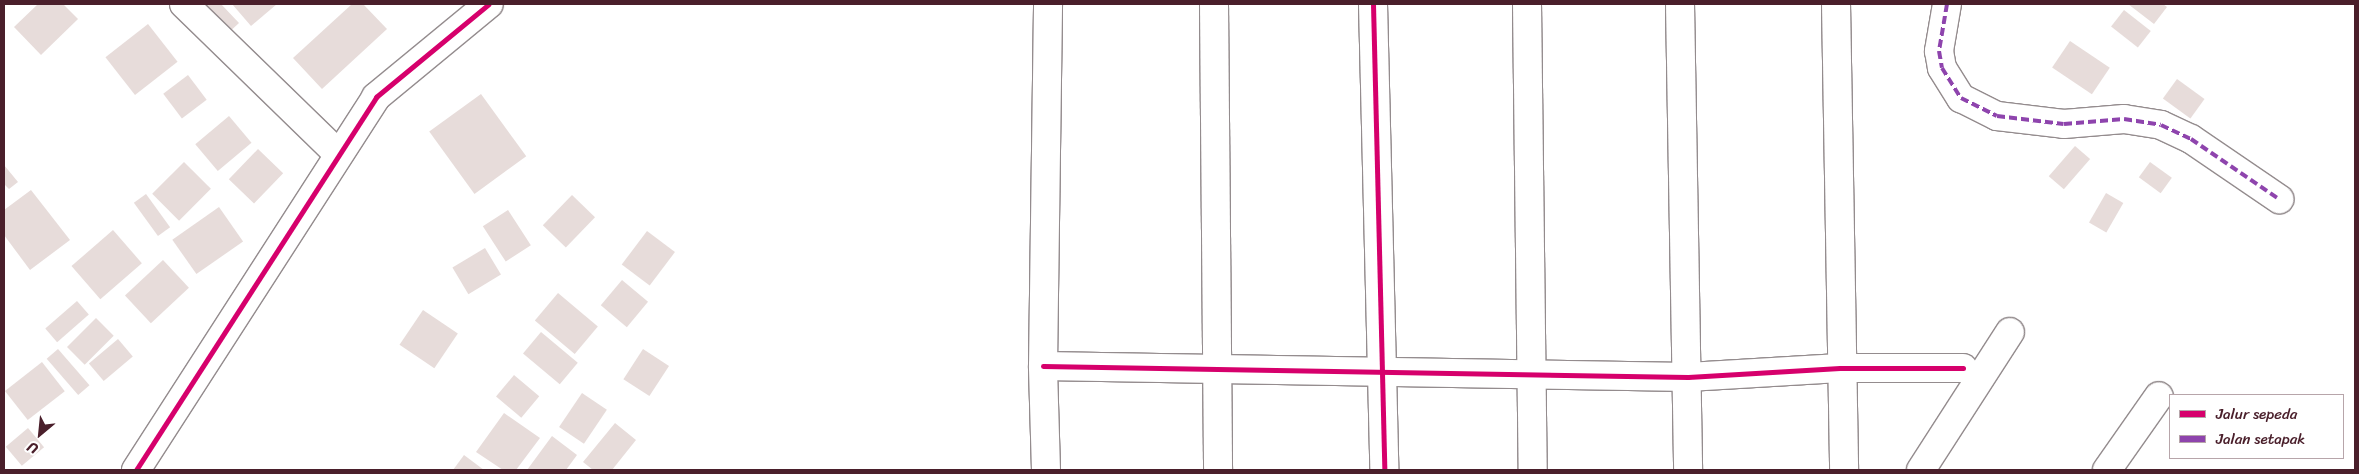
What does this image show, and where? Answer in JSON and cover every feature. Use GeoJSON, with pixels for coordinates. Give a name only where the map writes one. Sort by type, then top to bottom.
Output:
{"type":"FeatureCollection","features":[{"type":"Feature","properties":{"kind":"street"},"geometry":{"type":"LineString","coordinates":[[184,4],[338,154]]}},
{"type":"Feature","properties":{"kind":"street"},"geometry":{"type":"LineString","coordinates":[[136,470],[376,97],[489,4]]}},
{"type":"Feature","properties":{"kind":"street"},"geometry":{"type":"LineString","coordinates":[[1046,470],[1043,366],[1048,4]]}},
{"type":"Feature","properties":{"kind":"street"},"geometry":{"type":"LineString","coordinates":[[1214,4],[1214,367],[1218,470]]}},
{"type":"Feature","properties":{"kind":"street"},"geometry":{"type":"LineString","coordinates":[[1374,4],[1385,371],[1384,470]]}},
{"type":"Feature","properties":{"kind":"street"},"geometry":{"type":"LineString","coordinates":[[1527,4],[1533,470]]}},
{"type":"Feature","properties":{"kind":"street"},"geometry":{"type":"LineString","coordinates":[[1680,4],[1688,377],[1688,470]]}},
{"type":"Feature","properties":{"kind":"street"},"geometry":{"type":"LineString","coordinates":[[1836,4],[1840,368],[1844,470]]}},
{"type":"Feature","properties":{"kind":"street"},"geometry":{"type":"LineString","coordinates":[[1946,4],[1939,50],[1942,68],[1961,98],[1997,116],[2064,124],[2124,118],[2161,125],[2191,139],[2279,199]]}},
{"type":"Feature","properties":{"kind":"street"},"geometry":{"type":"LineString","coordinates":[[1921,470],[2010,332]]}},
{"type":"Feature","properties":{"kind":"street"},"geometry":{"type":"LineString","coordinates":[[1043,366],[1533,372],[1688,377],[1840,368],[1963,368]]}},
{"type":"Feature","properties":{"kind":"street"},"geometry":{"type":"LineString","coordinates":[[2107,470],[2159,396]]}},
{"type":"Feature","properties":{"kind":"building"},"geometry":{"type":"Polygon","coordinates":[[[38,4],[63,4],[78,19],[41,55],[14,27],[38,4]]]}},
{"type":"Feature","properties":{"kind":"building"},"geometry":{"type":"Polygon","coordinates":[[[193,4],[221,4],[239,23],[225,36],[193,4]]]}},
{"type":"Feature","properties":{"kind":"building"},"geometry":{"type":"Polygon","coordinates":[[[232,4],[277,4],[251,26],[232,4]]]}},
{"type":"Feature","properties":{"kind":"building"},"geometry":{"type":"Polygon","coordinates":[[[352,4],[363,4],[387,29],[322,89],[293,58],[352,4]]]}},
{"type":"Feature","properties":{"kind":"building"},"geometry":{"type":"Polygon","coordinates":[[[2128,4],[2163,4],[2167,7],[2154,24],[2128,4]]]}},
{"type":"Feature","properties":{"kind":"building"},"geometry":{"type":"Polygon","coordinates":[[[2124,10],[2151,31],[2138,47],[2111,27],[2124,10]]]}},
{"type":"Feature","properties":{"kind":"building"},"geometry":{"type":"Polygon","coordinates":[[[148,24],[178,62],[135,95],[105,57],[148,24]]]}},
{"type":"Feature","properties":{"kind":"building"},"geometry":{"type":"Polygon","coordinates":[[[2070,41],[2110,68],[2092,94],[2052,68],[2070,41]]]}},
{"type":"Feature","properties":{"kind":"building"},"geometry":{"type":"Polygon","coordinates":[[[188,75],[207,100],[182,118],[163,94],[188,75]]]}},
{"type":"Feature","properties":{"kind":"building"},"geometry":{"type":"Polygon","coordinates":[[[2177,79],[2205,99],[2190,118],[2163,98],[2177,79]]]}},
{"type":"Feature","properties":{"kind":"building"},"geometry":{"type":"Polygon","coordinates":[[[481,94],[526,156],[474,194],[429,132],[481,94]]]}},
{"type":"Feature","properties":{"kind":"building"},"geometry":{"type":"Polygon","coordinates":[[[229,116],[251,143],[218,171],[195,144],[229,116]]]}},
{"type":"Feature","properties":{"kind":"building"},"geometry":{"type":"Polygon","coordinates":[[[2075,146],[2090,159],[2064,189],[2049,176],[2075,146]]]}},
{"type":"Feature","properties":{"kind":"building"},"geometry":{"type":"Polygon","coordinates":[[[258,149],[283,173],[254,204],[229,179],[258,149]]]}},
{"type":"Feature","properties":{"kind":"building"},"geometry":{"type":"Polygon","coordinates":[[[184,162],[211,189],[179,221],[152,194],[184,162]]]}},
{"type":"Feature","properties":{"kind":"building"},"geometry":{"type":"Polygon","coordinates":[[[2150,162],[2172,178],[2161,193],[2139,177],[2150,162]]]}},
{"type":"Feature","properties":{"kind":"building"},"geometry":{"type":"Polygon","coordinates":[[[4,165],[18,182],[9,189],[4,184],[4,165]]]}},
{"type":"Feature","properties":{"kind":"building"},"geometry":{"type":"Polygon","coordinates":[[[31,190],[70,240],[30,270],[4,235],[4,210],[31,190]]]}},
{"type":"Feature","properties":{"kind":"building"},"geometry":{"type":"Polygon","coordinates":[[[2106,193],[2123,203],[2106,232],[2089,222],[2106,193]]]}},
{"type":"Feature","properties":{"kind":"building"},"geometry":{"type":"Polygon","coordinates":[[[146,194],[170,227],[158,236],[134,203],[146,194]]]}},
{"type":"Feature","properties":{"kind":"building"},"geometry":{"type":"Polygon","coordinates":[[[572,195],[595,217],[566,247],[543,225],[572,195]]]}},
{"type":"Feature","properties":{"kind":"building"},"geometry":{"type":"Polygon","coordinates":[[[219,207],[243,241],[196,274],[172,240],[219,207]]]}},
{"type":"Feature","properties":{"kind":"building"},"geometry":{"type":"Polygon","coordinates":[[[508,210],[531,245],[506,262],[483,226],[508,210]]]}},
{"type":"Feature","properties":{"kind":"building"},"geometry":{"type":"Polygon","coordinates":[[[113,230],[142,263],[100,299],[71,266],[113,230]]]}},
{"type":"Feature","properties":{"kind":"building"},"geometry":{"type":"Polygon","coordinates":[[[647,231],[675,252],[650,286],[622,265],[647,231]]]}},
{"type":"Feature","properties":{"kind":"building"},"geometry":{"type":"Polygon","coordinates":[[[485,248],[501,275],[468,294],[452,268],[485,248]]]}},
{"type":"Feature","properties":{"kind":"building"},"geometry":{"type":"Polygon","coordinates":[[[163,260],[189,288],[151,323],[125,295],[163,260]]]}},
{"type":"Feature","properties":{"kind":"building"},"geometry":{"type":"Polygon","coordinates":[[[622,280],[648,302],[627,327],[601,305],[622,280]]]}},
{"type":"Feature","properties":{"kind":"building"},"geometry":{"type":"Polygon","coordinates":[[[558,293],[598,326],[575,354],[535,321],[558,293]]]}},
{"type":"Feature","properties":{"kind":"building"},"geometry":{"type":"Polygon","coordinates":[[[77,301],[89,315],[57,342],[45,329],[77,301]]]}},
{"type":"Feature","properties":{"kind":"building"},"geometry":{"type":"Polygon","coordinates":[[[423,310],[458,333],[434,368],[400,345],[423,310]]]}},
{"type":"Feature","properties":{"kind":"building"},"geometry":{"type":"Polygon","coordinates":[[[96,318],[114,336],[85,365],[67,347],[96,318]]]}},
{"type":"Feature","properties":{"kind":"building"},"geometry":{"type":"Polygon","coordinates":[[[541,332],[578,363],[560,384],[523,353],[541,332]]]}},
{"type":"Feature","properties":{"kind":"building"},"geometry":{"type":"Polygon","coordinates":[[[118,339],[133,357],[104,381],[89,363],[118,339]]]}},
{"type":"Feature","properties":{"kind":"building"},"geometry":{"type":"Polygon","coordinates":[[[58,349],[89,385],[78,395],[47,359],[58,349]]]}},
{"type":"Feature","properties":{"kind":"building"},"geometry":{"type":"Polygon","coordinates":[[[643,349],[669,366],[649,396],[623,379],[643,349]]]}},
{"type":"Feature","properties":{"kind":"building"},"geometry":{"type":"Polygon","coordinates":[[[42,362],[65,391],[28,420],[5,391],[42,362]]]}},
{"type":"Feature","properties":{"kind":"building"},"geometry":{"type":"Polygon","coordinates":[[[514,375],[539,396],[521,418],[496,396],[514,375]]]}},
{"type":"Feature","properties":{"kind":"building"},"geometry":{"type":"Polygon","coordinates":[[[582,393],[607,410],[584,444],[559,427],[582,393]]]}},
{"type":"Feature","properties":{"kind":"building"},"geometry":{"type":"Polygon","coordinates":[[[504,413],[540,438],[516,470],[503,470],[476,452],[504,413]]]}},
{"type":"Feature","properties":{"kind":"building"},"geometry":{"type":"Polygon","coordinates":[[[615,423],[636,440],[612,470],[593,470],[583,462],[615,423]]]}},
{"type":"Feature","properties":{"kind":"building"},"geometry":{"type":"Polygon","coordinates":[[[28,428],[44,447],[22,466],[6,447],[28,428]]]}},
{"type":"Feature","properties":{"kind":"building"},"geometry":{"type":"Polygon","coordinates":[[[552,436],[577,455],[566,470],[527,470],[552,436]]]}},
{"type":"Feature","properties":{"kind":"building"},"geometry":{"type":"Polygon","coordinates":[[[464,455],[484,470],[453,470],[464,455]]]}},
{"type":"Feature","properties":{"kind":"marked path"},"geometry":{"type":"LineString","coordinates":[[1947,4],[1939,51],[1942,68],[1961,98],[1997,116],[2064,124],[2124,119],[2161,125],[2191,139],[2279,199]]}},
{"type":"Feature","properties":{"kind":"cycle path"},"geometry":{"type":"LineString","coordinates":[[136,470],[376,97],[489,4]]}},
{"type":"Feature","properties":{"kind":"cycle path"},"geometry":{"type":"LineString","coordinates":[[1373,4],[1384,470]]}},
{"type":"Feature","properties":{"kind":"cycle path"},"geometry":{"type":"LineString","coordinates":[[1043,366],[1688,377],[1840,368],[1963,368]]}}]}
